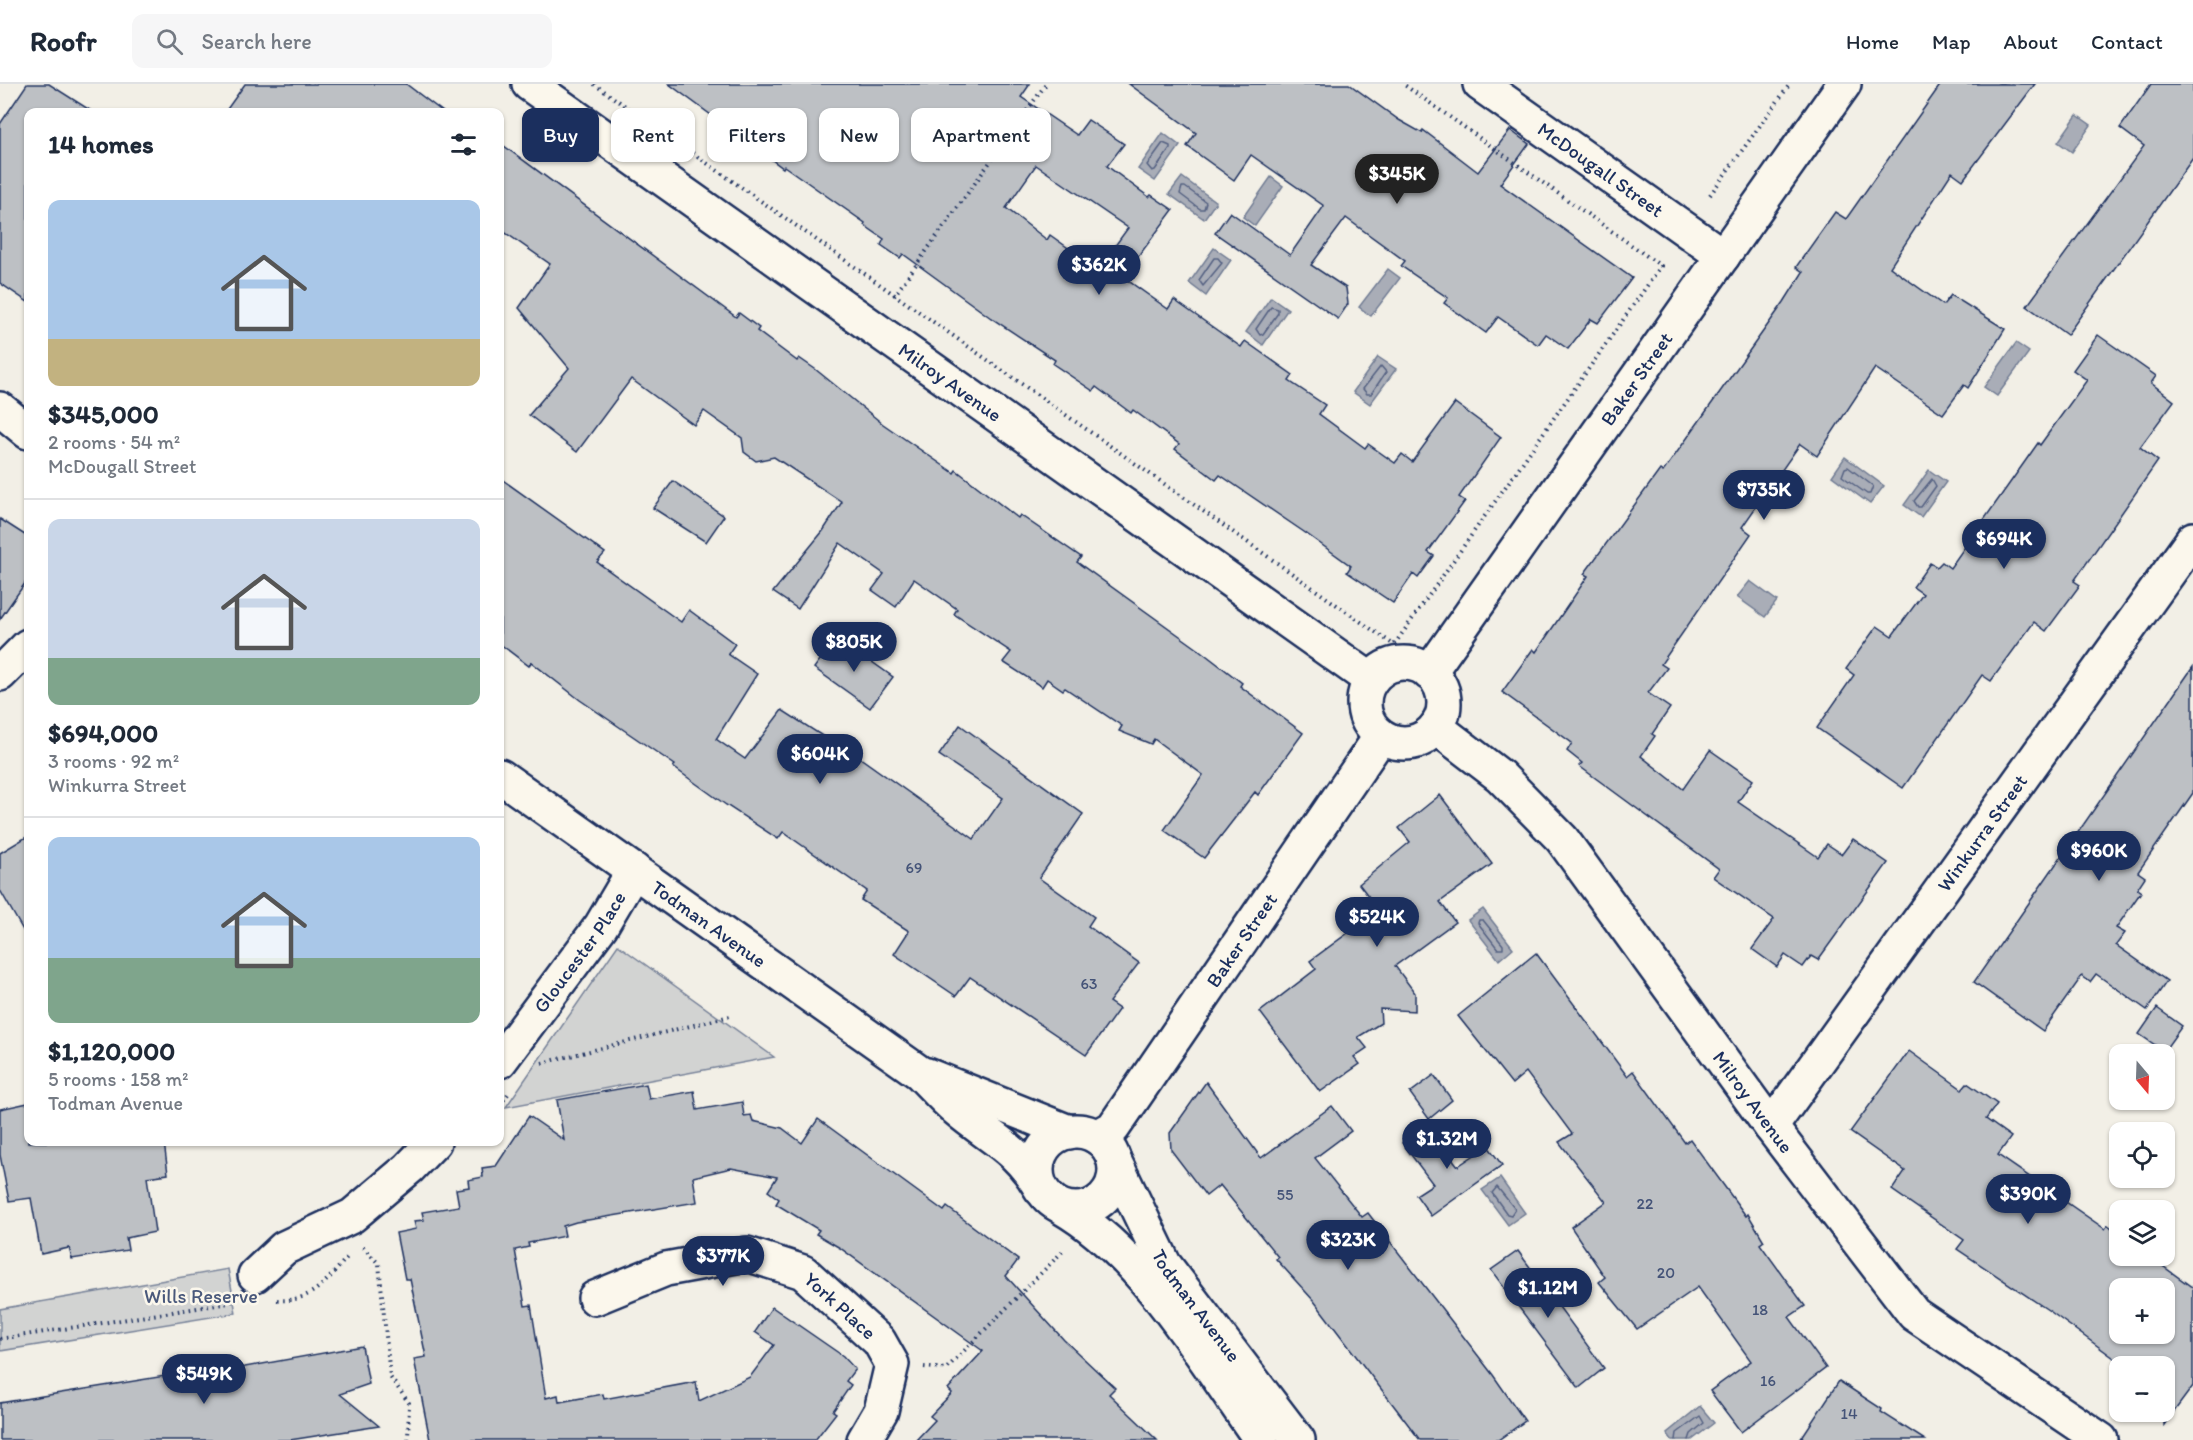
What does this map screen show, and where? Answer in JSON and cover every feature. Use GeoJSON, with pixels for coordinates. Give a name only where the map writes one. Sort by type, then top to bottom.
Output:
{"type":"FeatureCollection","features":[{"type":"Feature","properties":{"kind":"street","name":"Milroy Avenue"},"geometry":{"type":"LineString","coordinates":[[529,84],[1371,680]]}},
{"type":"Feature","properties":{"kind":"street","name":"McDougall Street"},"geometry":{"type":"LineString","coordinates":[[1480,84],[1723,256]]}},
{"type":"Feature","properties":{"kind":"street","name":"Baker Street"},"geometry":{"type":"LineString","coordinates":[[1429,672],[1844,84]]}},
{"type":"Feature","properties":{"kind":"street"},"geometry":{"type":"LineString","coordinates":[[0,409],[24,429]]}},
{"type":"Feature","properties":{"kind":"street","name":"Winkurra Street"},"geometry":{"type":"LineString","coordinates":[[1771,1127],[2193,539]]}},
{"type":"Feature","properties":{"kind":"street"},"geometry":{"type":"LineString","coordinates":[[0,674],[24,650]]}},
{"type":"Feature","properties":{"kind":"street"},"geometry":{"type":"LineString","coordinates":[[1392,665],[1418,666],[1429,672],[1442,692],[1442,716],[1436,727],[1417,741],[1392,741],[1382,736],[1372,727],[1364,704],[1371,680],[1380,671],[1392,665]]}},
{"type":"Feature","properties":{"kind":"street","name":"Milroy Avenue"},"geometry":{"type":"LineString","coordinates":[[1436,727],[1500,776],[1562,839],[1771,1127],[1914,1314],[2101,1440]]}},
{"type":"Feature","properties":{"kind":"street","name":"Baker Street"},"geometry":{"type":"LineString","coordinates":[[1093,1142],[1113,1128],[1382,736]]}},
{"type":"Feature","properties":{"kind":"street","name":"Todman Avenue"},"geometry":{"type":"LineString","coordinates":[[504,779],[920,1073],[955,1108],[1017,1154],[1064,1206],[1112,1243],[1162,1302],[1261,1440]]}},
{"type":"Feature","properties":{"kind":"street","name":"Gloucester Place"},"geometry":{"type":"LineString","coordinates":[[504,1056],[601,927],[634,870]]}},
{"type":"Feature","properties":{"kind":"street","name":"Todman Avenue"},"geometry":{"type":"LineString","coordinates":[[920,1073],[1093,1142],[1164,1264],[1298,1440]]}},
{"type":"Feature","properties":{"kind":"street"},"geometry":{"type":"LineString","coordinates":[[1055,1137],[1093,1142],[1113,1180],[1103,1198],[1091,1207],[1077,1210],[1064,1206],[1036,1174],[1038,1160],[1044,1147],[1055,1137]]}},
{"type":"Feature","properties":{"kind":"street"},"geometry":{"type":"LineString","coordinates":[[253,1282],[284,1248],[352,1216],[409,1168],[430,1146]]}},
{"type":"Feature","properties":{"kind":"street","name":"York Place"},"geometry":{"type":"LineString","coordinates":[[595,1298],[666,1269],[747,1254],[803,1272],[879,1341],[892,1364]]}},
{"type":"Feature","properties":{"kind":"street"},"geometry":{"type":"LineString","coordinates":[[864,1440],[881,1411],[892,1364]]}},
{"type":"Feature","properties":{"kind":"path"},"geometry":{"type":"LineString","coordinates":[[594,84],[1394,645],[1661,266],[1404,84]]}},
{"type":"Feature","properties":{"kind":"path"},"geometry":{"type":"LineString","coordinates":[[872,326],[1046,84]]}},
{"type":"Feature","properties":{"kind":"path"},"geometry":{"type":"LineString","coordinates":[[1710,195],[1790,84]]}},
{"type":"Feature","properties":{"kind":"path"},"geometry":{"type":"LineString","coordinates":[[538,1064],[730,1016]]}},
{"type":"Feature","properties":{"kind":"path"},"geometry":{"type":"LineString","coordinates":[[892,1364],[946,1369],[1064,1206]]}},
{"type":"Feature","properties":{"kind":"path"},"geometry":{"type":"LineString","coordinates":[[359,1242],[379,1264],[390,1377],[409,1403],[408,1440]]}},
{"type":"Feature","properties":{"kind":"path"},"geometry":{"type":"LineString","coordinates":[[0,1340],[229,1303],[253,1282],[265,1299],[290,1302],[318,1290],[352,1250]]}},
{"type":"Feature","properties":{"kind":"green space"},"geometry":{"type":"Polygon","coordinates":[[[618,945],[774,1057],[506,1107],[618,945]]]}},
{"type":"Feature","properties":{"kind":"green space","name":"Wills Reserve"},"geometry":{"type":"Polygon","coordinates":[[[228,1269],[236,1313],[0,1351],[0,1309],[228,1269]]]}},
{"type":"Feature","properties":{"kind":"water"},"geometry":{"type":"Polygon","coordinates":[[[2077,115],[2091,125],[2072,152],[2058,142],[2077,115]]]}},
{"type":"Feature","properties":{"kind":"water"},"geometry":{"type":"Polygon","coordinates":[[[1163,133],[1180,146],[1155,181],[1138,169],[1163,133]]]}},
{"type":"Feature","properties":{"kind":"water"},"geometry":{"type":"Polygon","coordinates":[[[1182,177],[1216,202],[1204,219],[1169,194],[1182,177]]]}},
{"type":"Feature","properties":{"kind":"water"},"geometry":{"type":"Polygon","coordinates":[[[1271,177],[1283,186],[1255,226],[1243,217],[1271,177]]]}},
{"type":"Feature","properties":{"kind":"water"},"geometry":{"type":"Polygon","coordinates":[[[1214,248],[1231,260],[1206,296],[1189,283],[1214,248]]]}},
{"type":"Feature","properties":{"kind":"water"},"geometry":{"type":"Polygon","coordinates":[[[1388,269],[1400,278],[1371,316],[1359,307],[1388,269]]]}},
{"type":"Feature","properties":{"kind":"water"},"geometry":{"type":"Polygon","coordinates":[[[1271,297],[1288,309],[1263,345],[1246,332],[1271,297]]]}},
{"type":"Feature","properties":{"kind":"water"},"geometry":{"type":"Polygon","coordinates":[[[2016,343],[2029,352],[1997,396],[1984,387],[2016,343]]]}},
{"type":"Feature","properties":{"kind":"water"},"geometry":{"type":"Polygon","coordinates":[[[1378,357],[1396,369],[1370,404],[1353,392],[1378,357]]]}},
{"type":"Feature","properties":{"kind":"water"},"geometry":{"type":"Polygon","coordinates":[[[1845,457],[1884,486],[1870,504],[1832,476],[1845,457]]]}},
{"type":"Feature","properties":{"kind":"water"},"geometry":{"type":"Polygon","coordinates":[[[1929,470],[1946,482],[1921,517],[1904,505],[1929,470]]]}},
{"type":"Feature","properties":{"kind":"water"},"geometry":{"type":"Polygon","coordinates":[[[1750,581],[1777,601],[1765,617],[1737,597],[1750,581]]]}},
{"type":"Feature","properties":{"kind":"water"},"geometry":{"type":"Polygon","coordinates":[[[1483,909],[1513,948],[1499,960],[1468,920],[1483,909]]]}},
{"type":"Feature","properties":{"kind":"water"},"geometry":{"type":"Polygon","coordinates":[[[1500,1178],[1525,1213],[1508,1225],[1482,1190],[1500,1178]]]}},
{"type":"Feature","properties":{"kind":"water"},"geometry":{"type":"Polygon","coordinates":[[[1700,1406],[1714,1423],[1692,1440],[1672,1440],[1667,1433],[1700,1406]]]}},
{"type":"Feature","properties":{"kind":"building"},"geometry":{"type":"Polygon","coordinates":[[[27,84],[49,84],[87,108],[24,108],[24,299],[0,283],[0,124],[27,84]]]}},
{"type":"Feature","properties":{"kind":"building"},"geometry":{"type":"Polygon","coordinates":[[[245,84],[406,84],[438,108],[228,108],[245,84]]]}},
{"type":"Feature","properties":{"kind":"building"},"geometry":{"type":"Polygon","coordinates":[[[669,84],[1030,84],[1021,97],[1037,108],[911,108],[911,162],[1051,162],[1051,117],[1077,135],[1088,120],[1124,144],[1107,166],[1149,197],[1151,195],[1173,210],[1123,277],[1168,309],[1174,300],[1241,347],[1245,341],[1293,375],[1289,381],[1325,405],[1319,414],[1365,448],[1368,444],[1395,463],[1402,454],[1412,462],[1455,403],[1501,437],[1459,497],[1465,501],[1428,552],[1434,556],[1418,578],[1413,574],[1393,603],[1347,572],[1351,566],[1304,532],[1220,475],[1216,480],[1175,449],[1179,444],[1133,410],[1131,413],[1096,387],[1093,391],[1053,364],[1055,360],[991,318],[903,254],[900,258],[881,245],[884,239],[864,225],[865,223],[784,166],[783,168],[775,162],[807,162],[807,108],[707,108],[707,112],[669,84]],[[1036,165],[1006,208],[1047,240],[1050,235],[1098,269],[1128,228],[1036,165]]]}},
{"type":"Feature","properties":{"kind":"building"},"geometry":{"type":"Polygon","coordinates":[[[1129,84],[1349,84],[1399,120],[1422,133],[1423,130],[1478,172],[1510,130],[1529,144],[1500,184],[1632,278],[1598,323],[1591,319],[1568,349],[1546,334],[1538,345],[1498,317],[1486,333],[1444,303],[1448,298],[1401,266],[1405,261],[1346,218],[1311,265],[1346,288],[1348,304],[1338,319],[1215,233],[1230,212],[1290,255],[1324,206],[1251,155],[1234,180],[1187,146],[1196,133],[1129,84]]]}},
{"type":"Feature","properties":{"kind":"building"},"geometry":{"type":"Polygon","coordinates":[[[1941,84],[2035,84],[1963,180],[1952,172],[1890,267],[1943,305],[1951,295],[2005,329],[1968,388],[1964,385],[1943,414],[1875,368],[1817,456],[1800,444],[1742,527],[1751,534],[1661,664],[1667,668],[1648,693],[1670,708],[1652,734],[1655,736],[1641,756],[1683,789],[1710,750],[1753,780],[1738,802],[1818,857],[1827,844],[1842,854],[1853,839],[1888,863],[1818,960],[1811,956],[1803,967],[1785,955],[1777,967],[1752,949],[1774,919],[1713,877],[1719,869],[1579,766],[1582,763],[1567,751],[1572,743],[1502,692],[1533,649],[1536,652],[1588,576],[1584,574],[1660,470],[1663,472],[1784,302],[1803,272],[1796,267],[1835,212],[1846,219],[1941,84]]]}},
{"type":"Feature","properties":{"kind":"building"},"geometry":{"type":"Polygon","coordinates":[[[2151,84],[2193,84],[2193,158],[2067,335],[2027,306],[2144,146],[2120,128],[2151,84]]]}},
{"type":"Feature","properties":{"kind":"building"},"geometry":{"type":"Polygon","coordinates":[[[504,146],[522,159],[522,162],[526,162],[736,317],[739,313],[759,328],[757,331],[797,361],[799,358],[815,369],[883,424],[954,473],[956,470],[1018,518],[1020,515],[1081,557],[1077,562],[1198,649],[1242,683],[1240,686],[1303,733],[1258,795],[1255,792],[1204,858],[1164,830],[1203,775],[1154,739],[1151,744],[1119,731],[1122,726],[1065,688],[1063,690],[1047,679],[1042,687],[1003,662],[1011,652],[954,614],[957,609],[914,579],[896,607],[872,590],[884,574],[840,543],[798,609],[773,592],[823,531],[842,502],[774,457],[756,461],[744,452],[742,438],[704,411],[694,425],[631,379],[577,452],[529,415],[569,368],[519,308],[550,264],[504,232],[504,146]]]}},
{"type":"Feature","properties":{"kind":"building"},"geometry":{"type":"Polygon","coordinates":[[[2098,335],[2156,376],[2151,383],[2174,401],[2140,447],[2158,461],[2074,581],[2080,585],[2046,631],[2034,622],[1991,681],[1982,675],[1903,788],[1817,728],[1854,675],[1846,669],[1877,626],[1892,636],[1923,594],[1913,587],[1930,563],[1937,567],[1942,562],[1950,568],[2038,443],[2040,445],[2087,380],[2073,370],[2098,335]]]}},
{"type":"Feature","properties":{"kind":"building"},"geometry":{"type":"Polygon","coordinates":[[[504,481],[605,553],[597,562],[681,622],[689,610],[735,644],[728,654],[757,674],[716,739],[745,759],[782,710],[855,757],[856,755],[974,839],[1003,798],[939,755],[960,725],[1083,814],[1039,878],[1094,917],[1088,926],[1139,963],[1109,1002],[1119,1009],[1086,1055],[970,977],[956,996],[894,954],[909,931],[861,900],[867,891],[783,832],[778,839],[726,805],[673,767],[675,765],[580,700],[531,662],[529,666],[504,647],[504,481]]]}},
{"type":"Feature","properties":{"kind":"building"},"geometry":{"type":"Polygon","coordinates":[[[673,481],[724,516],[706,542],[653,508],[673,481]]]}},
{"type":"Feature","properties":{"kind":"building"},"geometry":{"type":"Polygon","coordinates":[[[0,519],[24,534],[24,585],[0,619],[0,519]]]}},
{"type":"Feature","properties":{"kind":"building"},"geometry":{"type":"Polygon","coordinates":[[[837,637],[893,677],[870,708],[814,668],[837,637]]]}},
{"type":"Feature","properties":{"kind":"building"},"geometry":{"type":"Polygon","coordinates":[[[2193,667],[2193,793],[2138,872],[2145,877],[2137,889],[2141,892],[2116,928],[2125,933],[2116,945],[2167,981],[2147,1010],[2096,974],[2090,982],[2082,976],[2043,1031],[1974,982],[2193,667]]]}},
{"type":"Feature","properties":{"kind":"building"},"geometry":{"type":"Polygon","coordinates":[[[1440,795],[1492,864],[1440,902],[1455,922],[1395,966],[1415,993],[1415,1011],[1380,1009],[1381,1023],[1358,1037],[1367,1048],[1354,1057],[1360,1064],[1320,1092],[1260,1012],[1316,969],[1310,961],[1379,910],[1359,884],[1410,842],[1399,828],[1440,795]]]}},
{"type":"Feature","properties":{"kind":"building"},"geometry":{"type":"Polygon","coordinates":[[[24,838],[24,932],[0,890],[0,853],[24,838]]]}},
{"type":"Feature","properties":{"kind":"building"},"geometry":{"type":"Polygon","coordinates":[[[1536,953],[1627,1076],[1633,1071],[1685,1143],[1690,1139],[1746,1216],[1748,1214],[1764,1241],[1760,1244],[1805,1306],[1789,1317],[1826,1368],[1741,1432],[1710,1391],[1751,1361],[1698,1287],[1637,1329],[1599,1282],[1605,1277],[1571,1227],[1606,1202],[1559,1142],[1572,1134],[1526,1072],[1512,1084],[1458,1016],[1536,953]]]}},
{"type":"Feature","properties":{"kind":"building"},"geometry":{"type":"Polygon","coordinates":[[[2157,1008],[2182,1026],[2169,1044],[2154,1044],[2139,1034],[2157,1008]]]}},
{"type":"Feature","properties":{"kind":"building"},"geometry":{"type":"Polygon","coordinates":[[[1909,1051],[1962,1089],[1967,1083],[1997,1104],[1986,1119],[2011,1137],[1998,1155],[2105,1229],[2109,1226],[2109,1266],[2163,1266],[2193,1288],[2193,1386],[2175,1410],[2175,1356],[2111,1356],[1957,1249],[1964,1240],[1892,1190],[1905,1171],[1850,1132],[1909,1051]]]}},
{"type":"Feature","properties":{"kind":"building"},"geometry":{"type":"Polygon","coordinates":[[[1434,1075],[1452,1100],[1429,1119],[1410,1093],[1434,1075]]]}},
{"type":"Feature","properties":{"kind":"building"},"geometry":{"type":"Polygon","coordinates":[[[1206,1082],[1261,1158],[1332,1106],[1351,1131],[1315,1158],[1362,1217],[1368,1213],[1493,1375],[1525,1421],[1498,1440],[1420,1440],[1314,1301],[1276,1259],[1278,1257],[1220,1185],[1206,1196],[1171,1150],[1170,1133],[1206,1082]]]}},
{"type":"Feature","properties":{"kind":"building"},"geometry":{"type":"Polygon","coordinates":[[[646,1084],[649,1099],[694,1091],[697,1110],[742,1102],[744,1116],[751,1115],[753,1121],[782,1128],[802,1143],[818,1119],[944,1211],[947,1207],[1018,1260],[1006,1276],[1064,1340],[1115,1388],[1109,1394],[1157,1440],[916,1440],[935,1420],[930,1416],[952,1393],[948,1389],[983,1351],[840,1248],[816,1234],[819,1230],[776,1204],[779,1199],[768,1191],[777,1177],[731,1168],[693,1177],[697,1202],[576,1222],[563,1226],[565,1236],[528,1243],[529,1247],[515,1250],[525,1306],[531,1305],[546,1398],[558,1395],[559,1402],[603,1394],[604,1399],[696,1382],[699,1401],[750,1377],[774,1345],[755,1332],[772,1307],[843,1356],[855,1369],[846,1381],[851,1385],[833,1411],[836,1413],[815,1440],[430,1440],[414,1359],[426,1357],[410,1279],[405,1279],[396,1233],[416,1229],[414,1221],[424,1220],[422,1212],[459,1206],[456,1189],[469,1187],[468,1180],[483,1177],[482,1168],[496,1166],[529,1116],[564,1140],[557,1100],[646,1084]]]}},
{"type":"Feature","properties":{"kind":"building"},"geometry":{"type":"Polygon","coordinates":[[[24,1104],[24,1146],[164,1146],[168,1174],[147,1177],[155,1232],[126,1238],[128,1250],[72,1259],[69,1248],[41,1254],[31,1198],[9,1201],[0,1155],[0,1109],[24,1104]]]}},
{"type":"Feature","properties":{"kind":"building"},"geometry":{"type":"Polygon","coordinates":[[[1427,1126],[1458,1166],[1488,1146],[1502,1165],[1431,1216],[1416,1195],[1433,1184],[1402,1143],[1427,1126]]]}},
{"type":"Feature","properties":{"kind":"building"},"geometry":{"type":"Polygon","coordinates":[[[1518,1251],[1604,1368],[1579,1388],[1491,1270],[1518,1251]]]}},
{"type":"Feature","properties":{"kind":"building"},"geometry":{"type":"Polygon","coordinates":[[[362,1346],[369,1384],[340,1394],[379,1426],[290,1440],[0,1440],[0,1403],[183,1373],[184,1378],[362,1346]]]}},
{"type":"Feature","properties":{"kind":"building"},"geometry":{"type":"Polygon","coordinates":[[[1839,1381],[1882,1409],[1881,1412],[1925,1440],[1800,1440],[1839,1381]]]}}]}
